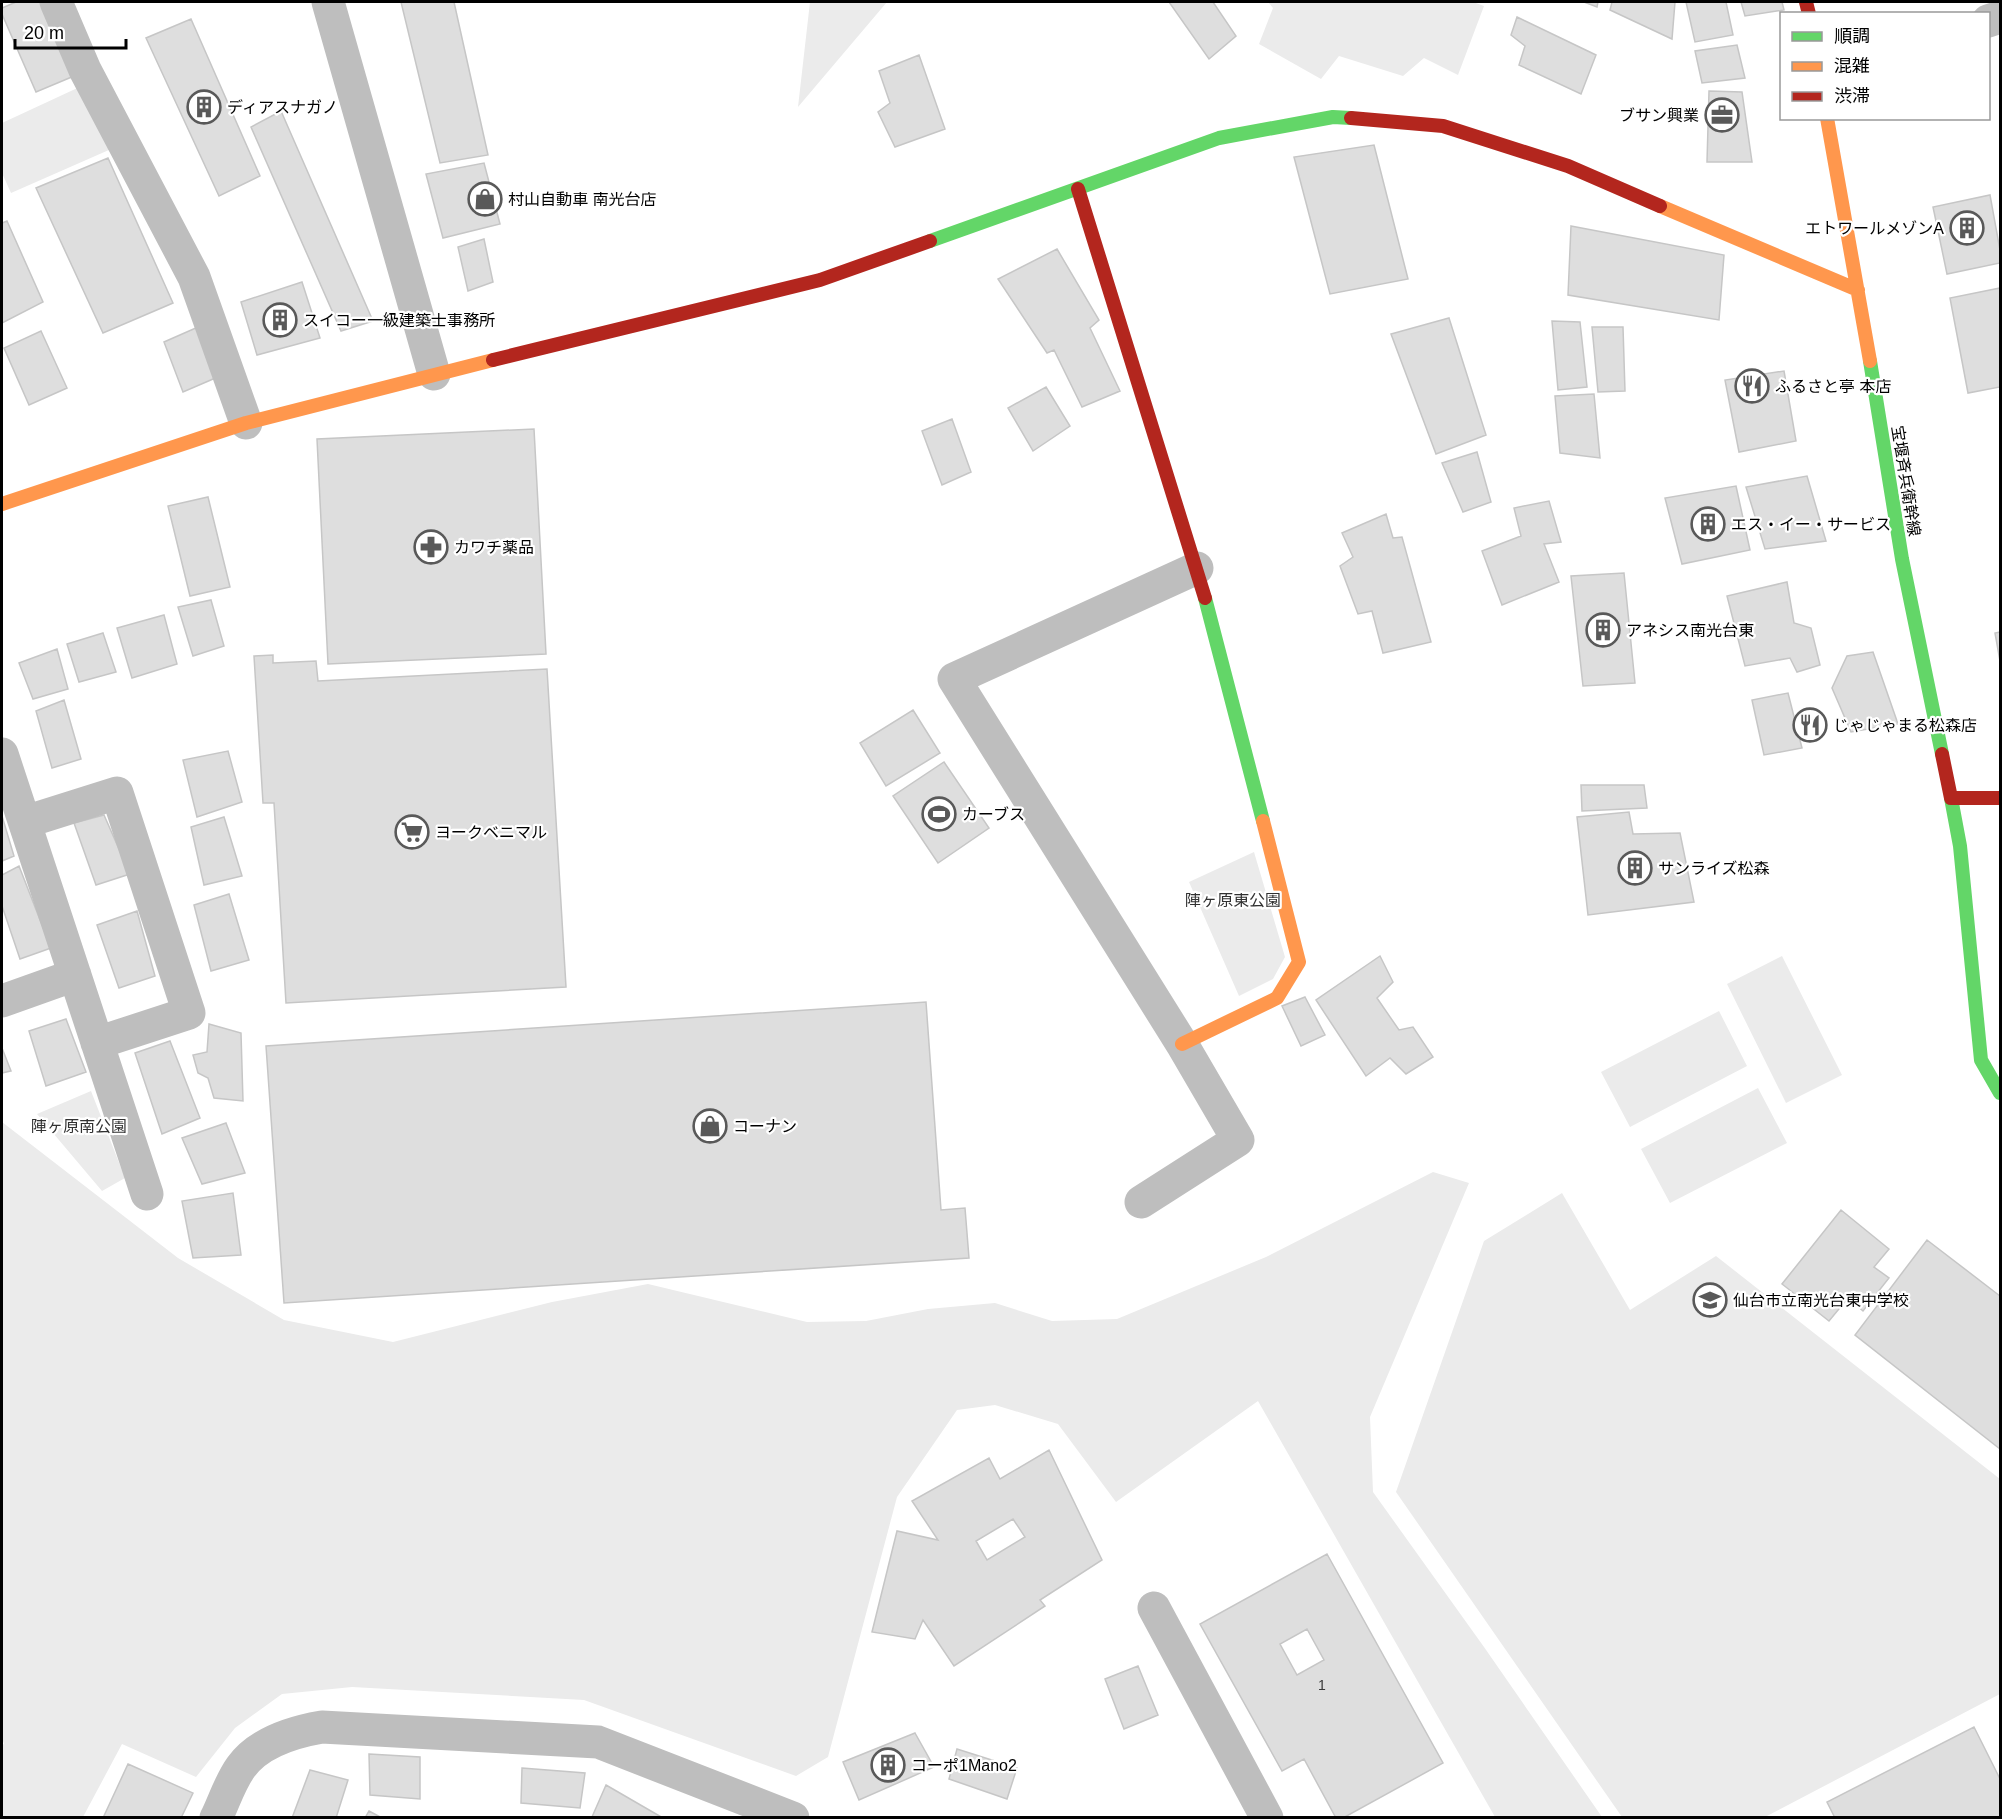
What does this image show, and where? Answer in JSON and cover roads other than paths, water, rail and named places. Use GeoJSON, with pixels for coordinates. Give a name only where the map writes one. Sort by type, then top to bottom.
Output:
{"type":"FeatureCollection","features":[{"type":"Feature","properties":{"kind":"street"},"geometry":{"type":"LineString","coordinates":[[56,2],[85,70],[194,277],[246,423]]}},
{"type":"Feature","properties":{"kind":"street"},"geometry":{"type":"LineString","coordinates":[[328,2],[434,374]]}},
{"type":"Feature","properties":{"kind":"street"},"geometry":{"type":"LineString","coordinates":[[2,504],[246,423],[434,374],[820,280],[1219,138],[1333,117],[1443,126],[1568,166],[1858,290]]}},
{"type":"Feature","properties":{"kind":"street","name":"宝堰斉兵衛幹線"},"geometry":{"type":"LineString","coordinates":[[1827,120],[1902,559],[1960,846],[1981,1060],[2001,1093]]}},
{"type":"Feature","properties":{"kind":"street"},"geometry":{"type":"LineString","coordinates":[[1078,189],[1197,568],[1299,962],[1277,998],[1182,1044]]}},
{"type":"Feature","properties":{"kind":"street"},"geometry":{"type":"LineString","coordinates":[[1141,1202],[1238,1140],[1182,1044],[954,679],[1197,568]]}},
{"type":"Feature","properties":{"kind":"street"},"geometry":{"type":"LineString","coordinates":[[2,754],[147,1194]]}},
{"type":"Feature","properties":{"kind":"street"},"geometry":{"type":"LineString","coordinates":[[25,822],[117,793],[189,1013],[97,1043]]}},
{"type":"Feature","properties":{"kind":"street"},"geometry":{"type":"LineString","coordinates":[[1951,798],[2001,798]]}},
{"type":"Feature","properties":{"kind":"street"},"geometry":{"type":"LineString","coordinates":[[2,1001],[75,975]]}},
{"type":"Feature","properties":{"kind":"street"},"geometry":{"type":"LineString","coordinates":[[1155,1608],[1267,1818]]}},
{"type":"Feature","properties":{"kind":"street"},"geometry":{"type":"LineString","coordinates":[[216,1818],[241,1767],[263,1747],[293,1732],[322,1727],[598,1742],[793,1818]]}},
{"type":"Feature","properties":{"kind":"place","name":"ディアスナガノ"},"geometry":{"type":"Point","coordinates":[204,107]}},
{"type":"Feature","properties":{"kind":"place","name":"ブサン興業"},"geometry":{"type":"Point","coordinates":[1722,115]}},
{"type":"Feature","properties":{"kind":"place","name":"村山自動車 南光台店"},"geometry":{"type":"Point","coordinates":[485,199]}},
{"type":"Feature","properties":{"kind":"place","name":"エトワールメゾンA"},"geometry":{"type":"Point","coordinates":[1967,228]}},
{"type":"Feature","properties":{"kind":"place","name":"スイコー一級建築士事務所"},"geometry":{"type":"Point","coordinates":[280,320]}},
{"type":"Feature","properties":{"kind":"place","name":"ふるさと亭 本店"},"geometry":{"type":"Point","coordinates":[1752,386]}},
{"type":"Feature","properties":{"kind":"place","name":"エス・イー・サービス"},"geometry":{"type":"Point","coordinates":[1708,524]}},
{"type":"Feature","properties":{"kind":"place","name":"カワチ薬品"},"geometry":{"type":"Point","coordinates":[431,547]}},
{"type":"Feature","properties":{"kind":"place","name":"アネシス南光台東"},"geometry":{"type":"Point","coordinates":[1603,630]}},
{"type":"Feature","properties":{"kind":"place","name":"じゃじゃまる松森店"},"geometry":{"type":"Point","coordinates":[1810,725]}},
{"type":"Feature","properties":{"kind":"place","name":"カーブス"},"geometry":{"type":"Point","coordinates":[939,814]}},
{"type":"Feature","properties":{"kind":"place","name":"ヨークベニマル"},"geometry":{"type":"Point","coordinates":[412,832]}},
{"type":"Feature","properties":{"kind":"place","name":"サンライズ松森"},"geometry":{"type":"Point","coordinates":[1635,868]}},
{"type":"Feature","properties":{"kind":"place","name":"コーナン"},"geometry":{"type":"Point","coordinates":[710,1126]}},
{"type":"Feature","properties":{"kind":"place","name":"仙台市立南光台東中学校"},"geometry":{"type":"Point","coordinates":[1710,1300]}},
{"type":"Feature","properties":{"kind":"place","name":"コーポ1Mano2"},"geometry":{"type":"Point","coordinates":[888,1765]}},
{"type":"Feature","properties":{"kind":"park label","name":"陣ヶ原東公園"},"geometry":{"type":"Point","coordinates":[1233,900]}},
{"type":"Feature","properties":{"kind":"park label","name":"陣ヶ原南公園"},"geometry":{"type":"Point","coordinates":[79,1126]}}]}
